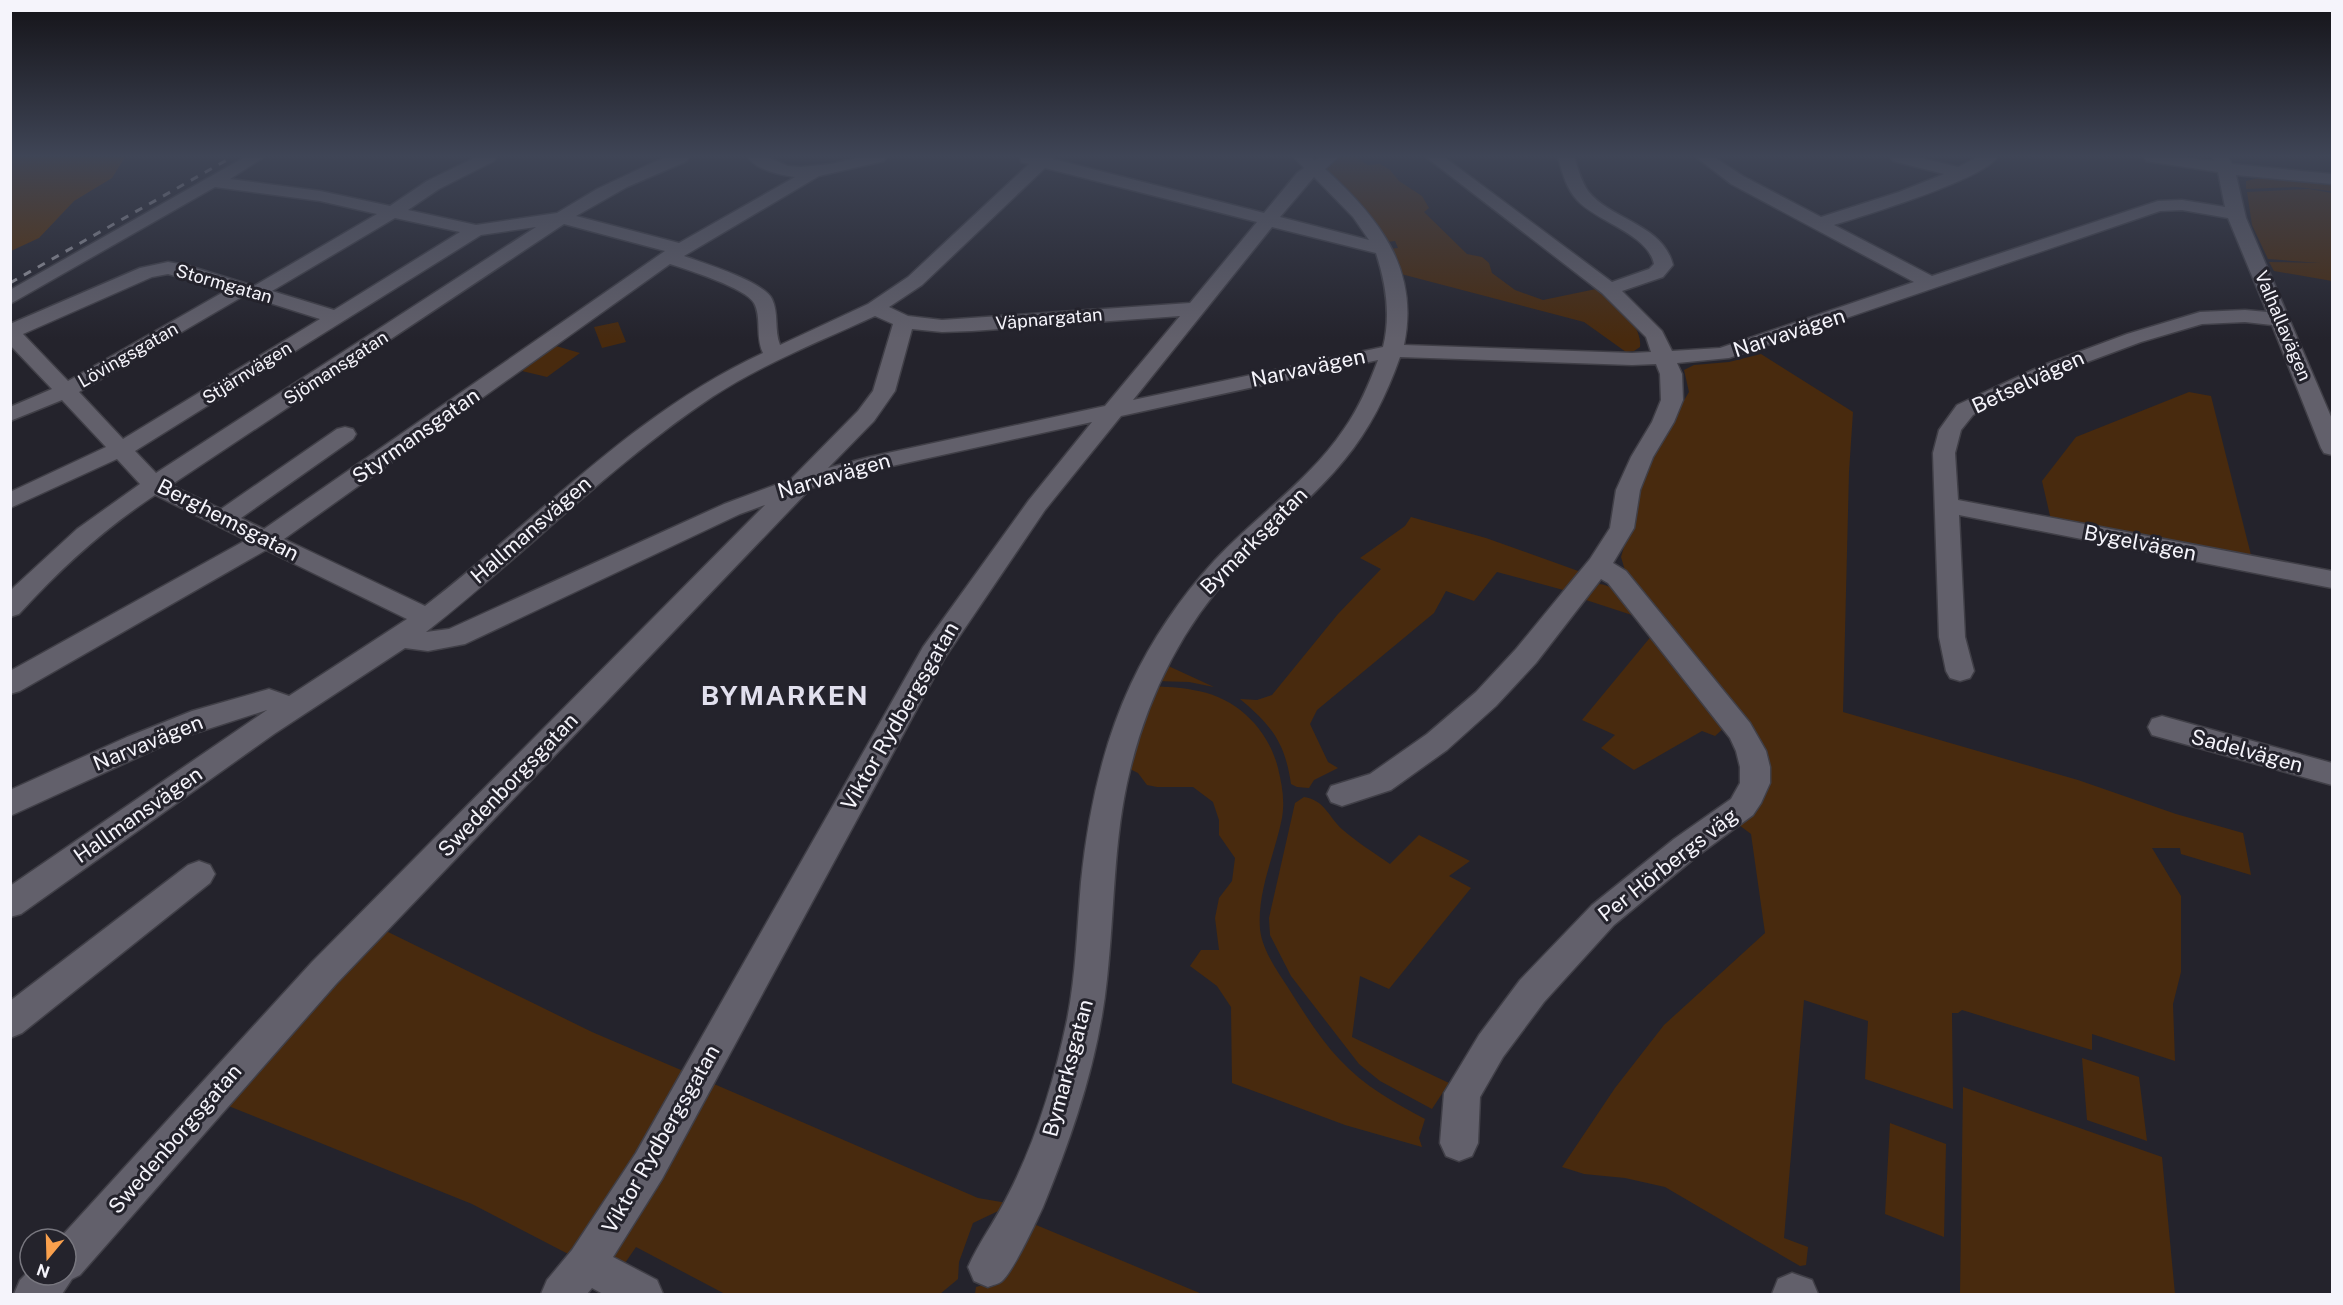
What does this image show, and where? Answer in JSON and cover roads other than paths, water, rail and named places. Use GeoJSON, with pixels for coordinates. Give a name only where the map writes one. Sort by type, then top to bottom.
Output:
{"type":"FeatureCollection","features":[{"type":"Feature","properties":{"kind":"street"},"geometry":{"type":"LineString","coordinates":[[10,298],[151,218]]}},
{"type":"Feature","properties":{"kind":"street","name":"Lövingsgatan"},"geometry":{"type":"LineString","coordinates":[[10,415],[66,391],[380,218]]}},
{"type":"Feature","properties":{"kind":"street"},"geometry":{"type":"LineString","coordinates":[[423,218],[476,230],[561,218],[676,254],[739,283],[762,298],[766,310],[768,342],[775,355]]}},
{"type":"Feature","properties":{"kind":"street","name":"Sjömansgatan"},"geometry":{"type":"LineString","coordinates":[[10,608],[57,561],[104,520],[561,218]]}},
{"type":"Feature","properties":{"kind":"street","name":"Styrmansgatan"},"geometry":{"type":"LineString","coordinates":[[10,684],[171,596],[265,540],[676,254],[737,218]]}},
{"type":"Feature","properties":{"kind":"street","name":"Hallmansvägen"},"geometry":{"type":"LineString","coordinates":[[10,904],[290,709],[401,638],[473,582],[634,442],[705,392],[775,355],[874,308],[925,273],[978,218]]}},
{"type":"Feature","properties":{"kind":"street"},"geometry":{"type":"LineString","coordinates":[[1255,218],[1385,250]]}},
{"type":"Feature","properties":{"kind":"street","name":"Viktor Rydbergsgatan"},"geometry":{"type":"LineString","coordinates":[[561,1294],[586,1264],[660,1146],[933,654],[1037,505],[1269,218]]}},
{"type":"Feature","properties":{"kind":"street","name":"Bymarksgatan"},"geometry":{"type":"LineString","coordinates":[[988,1267],[1021,1211],[1059,1117],[1081,1037],[1089,994],[1099,865],[1106,809],[1122,741],[1145,684],[1175,631],[1213,579],[1237,552],[1291,504],[1336,458],[1349,441],[1372,404],[1392,351],[1396,333],[1396,308],[1385,250],[1365,218]]}},
{"type":"Feature","properties":{"kind":"street"},"geometry":{"type":"LineString","coordinates":[[1342,794],[1380,782],[1437,742],[1470,713],[1526,656],[1599,565],[1622,528],[1628,490],[1642,457],[1663,422],[1672,400],[1671,374],[1655,335],[1609,289],[1515,218]]}},
{"type":"Feature","properties":{"kind":"street"},"geometry":{"type":"LineString","coordinates":[[1609,289],[1656,273],[1664,265],[1661,252],[1653,243],[1612,218]]}},
{"type":"Feature","properties":{"kind":"street"},"geometry":{"type":"LineString","coordinates":[[1806,218],[1932,284]]}},
{"type":"Feature","properties":{"kind":"street"},"geometry":{"type":"LineString","coordinates":[[1817,224],[1837,218]]}},
{"type":"Feature","properties":{"kind":"street","name":"Narvavägen"},"geometry":{"type":"LineString","coordinates":[[401,638],[416,642],[435,642],[456,637],[732,509],[803,483],[868,464],[1392,351],[1548,357],[1697,357],[1740,350],[2124,218]]}},
{"type":"Feature","properties":{"kind":"street","name":"Valhallavägen"},"geometry":{"type":"LineString","coordinates":[[2238,218],[2332,448]]}},
{"type":"Feature","properties":{"kind":"street","name":"Stjärnvägen"},"geometry":{"type":"LineString","coordinates":[[10,501],[122,449],[476,230]]}},
{"type":"Feature","properties":{"kind":"street","name":"Stormgatan"},"geometry":{"type":"LineString","coordinates":[[14,329],[159,269],[179,269],[335,317]]}},
{"type":"Feature","properties":{"kind":"street"},"geometry":{"type":"LineString","coordinates":[[874,308],[904,322]]}},
{"type":"Feature","properties":{"kind":"street","name":"Väpnargatan"},"geometry":{"type":"LineString","coordinates":[[904,322],[942,326],[972,325],[1195,309]]}},
{"type":"Feature","properties":{"kind":"street","name":"Betselvägen"},"geometry":{"type":"LineString","coordinates":[[1959,671],[1952,638],[1944,453],[1950,430],[1965,410],[2048,370],[2134,338],[2191,321],[2220,316],[2281,320]]}},
{"type":"Feature","properties":{"kind":"street","name":"Swedenborgsgatan"},"geometry":{"type":"LineString","coordinates":[[78,1248],[324,973],[803,483],[877,403],[891,370],[904,322]]}},
{"type":"Feature","properties":{"kind":"street","name":"Berghemsgatan"},"geometry":{"type":"LineString","coordinates":[[14,329],[11,333],[155,486],[427,618]]}},
{"type":"Feature","properties":{"kind":"street"},"geometry":{"type":"LineString","coordinates":[[223,519],[345,434]]}},
{"type":"Feature","properties":{"kind":"street","name":"Bygelvägen"},"geometry":{"type":"LineString","coordinates":[[1947,505],[2332,580]]}},
{"type":"Feature","properties":{"kind":"street","name":"Per Hörbergs väg"},"geometry":{"type":"LineString","coordinates":[[1459,1143],[1462,1093],[1491,1046],[1532,992],[1603,915],[1685,848],[1742,807],[1755,783],[1755,767],[1751,750],[1740,731],[1617,577],[1599,565]]}},
{"type":"Feature","properties":{"kind":"street","name":"Narvavägen"},"geometry":{"type":"LineString","coordinates":[[10,804],[106,758],[231,710],[269,699],[290,709]]}},
{"type":"Feature","properties":{"kind":"street","name":"Sadelvägen"},"geometry":{"type":"LineString","coordinates":[[2162,728],[2332,774]]}},
{"type":"Feature","properties":{"kind":"street"},"geometry":{"type":"LineString","coordinates":[[10,1022],[199,874]]}},
{"type":"Feature","properties":{"kind":"street"},"geometry":{"type":"LineString","coordinates":[[586,1264],[643,1294]]}},
{"type":"Feature","properties":{"kind":"railway"},"geometry":{"type":"LineString","coordinates":[[10,283],[125,218]]}},
{"type":"Feature","properties":{"kind":"district","name":"BYMARKEN"},"geometry":{"type":"Point","coordinates":[785,696]}}]}
